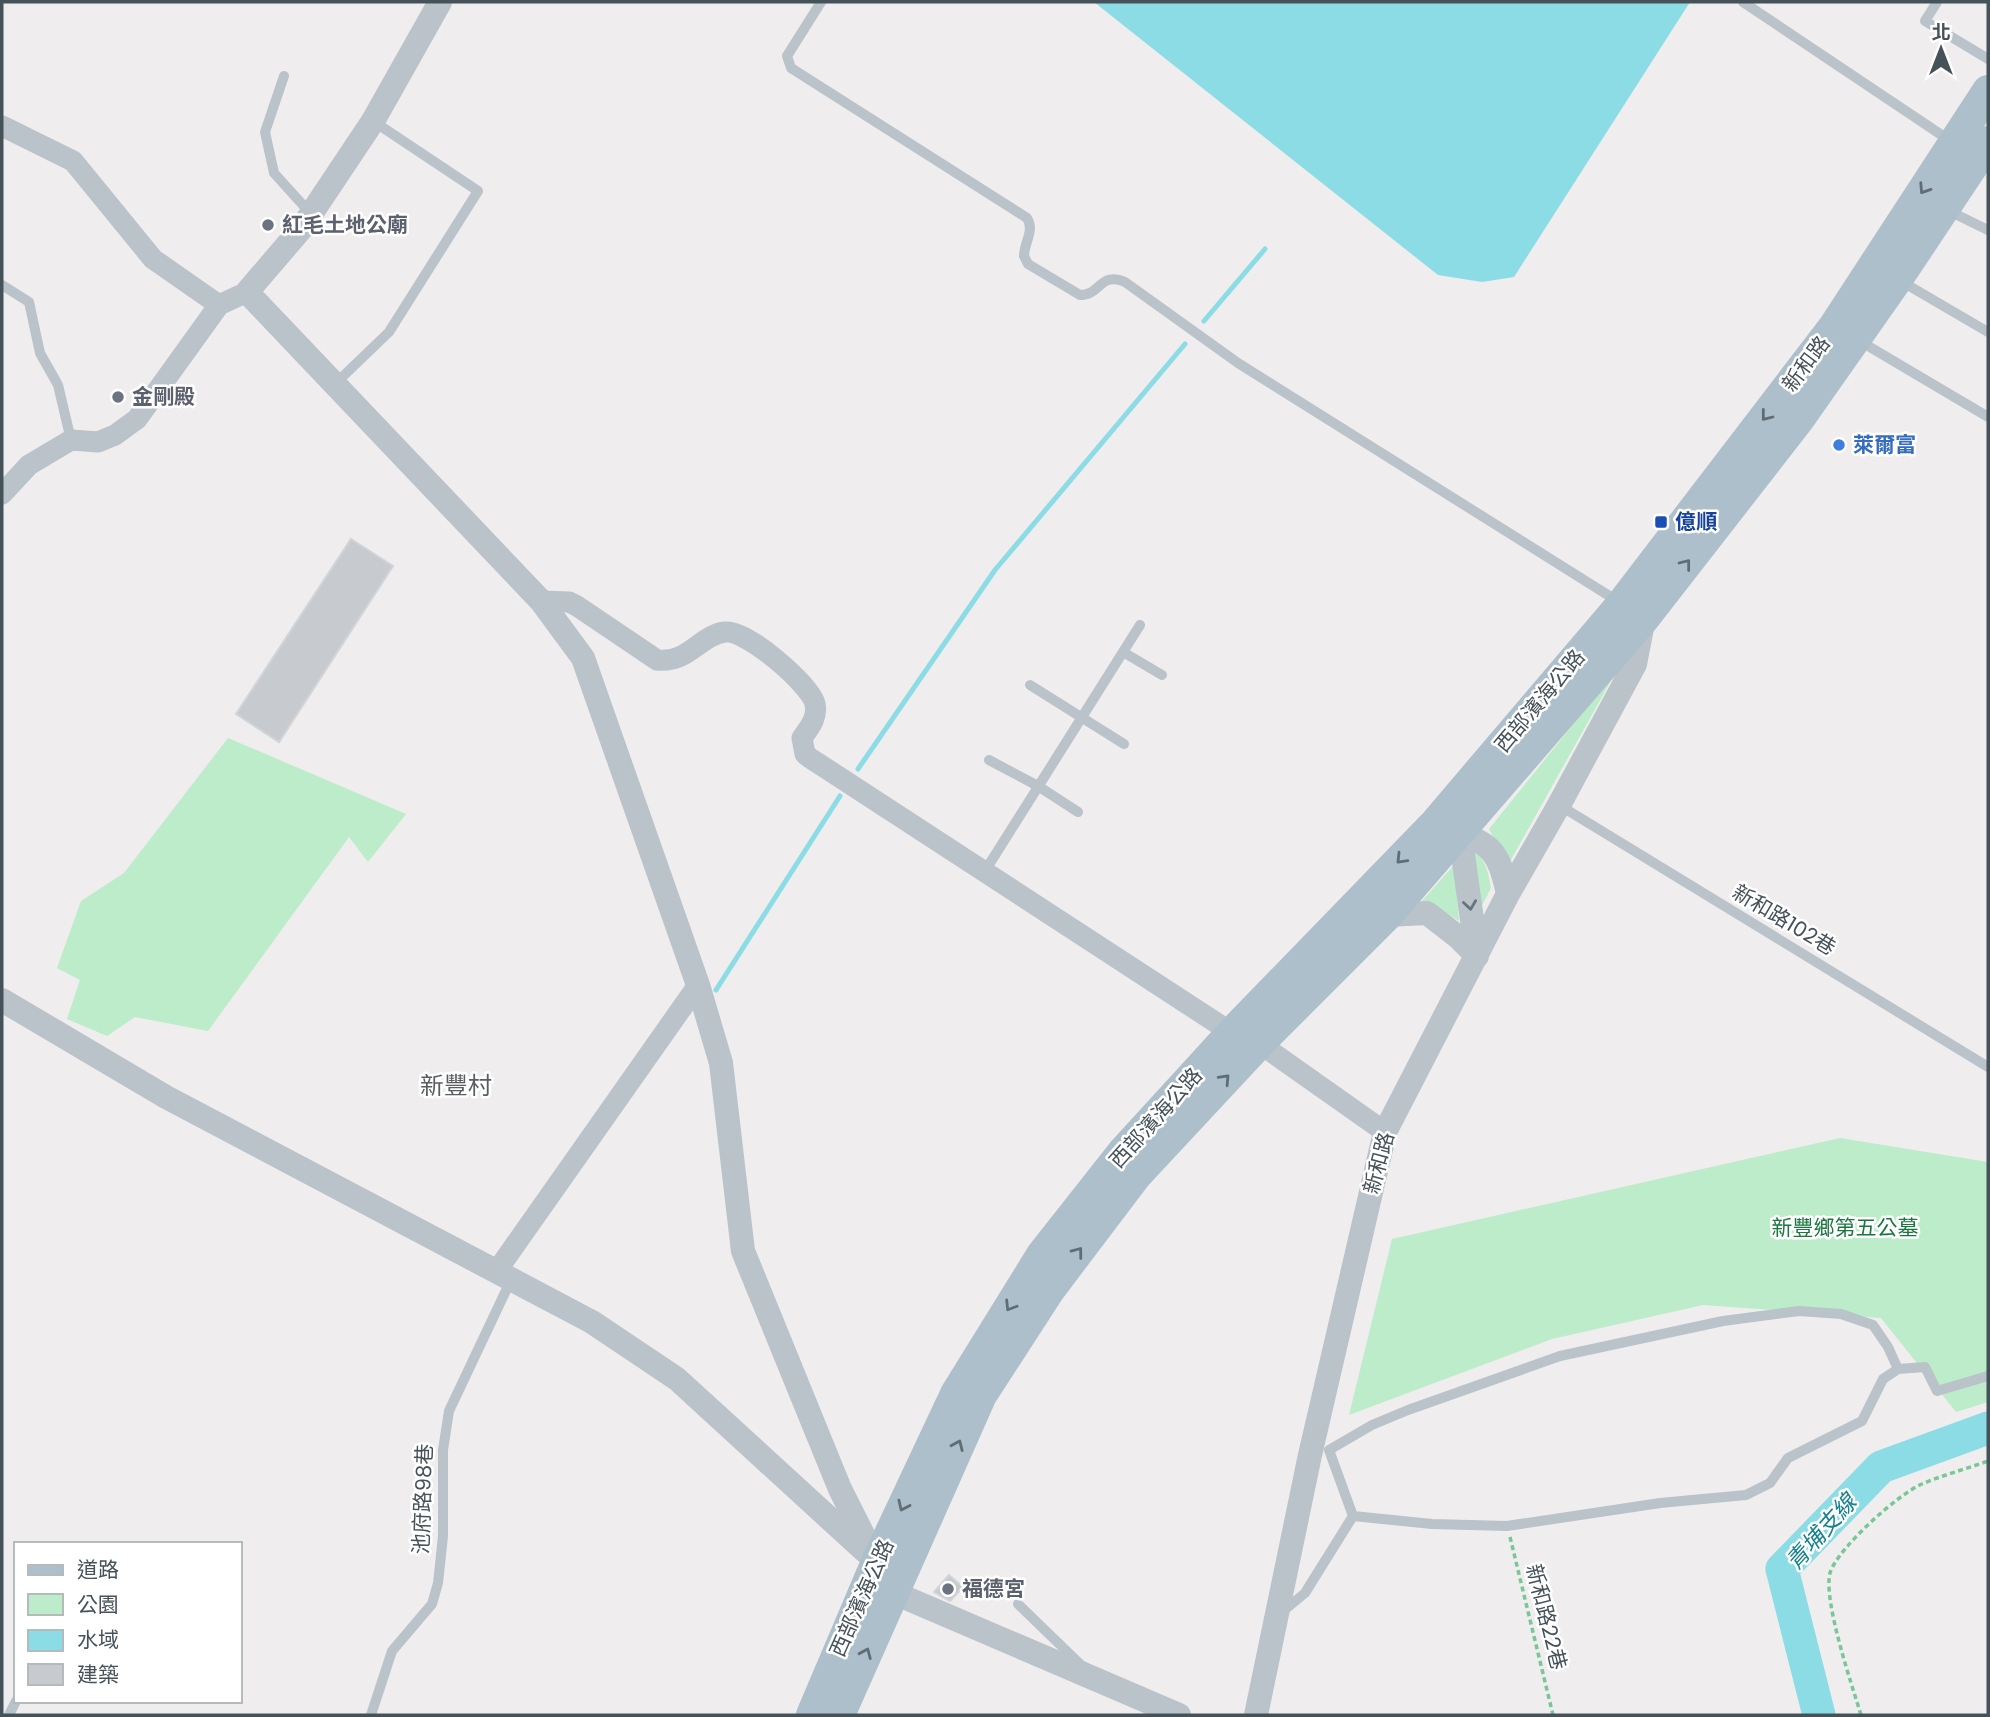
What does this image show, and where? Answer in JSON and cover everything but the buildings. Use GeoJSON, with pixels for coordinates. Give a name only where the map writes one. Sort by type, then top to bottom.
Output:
{"type":"FeatureCollection","features":[{"type":"Feature","properties":{"kind":"main road","name":"新和路"},"geometry":{"type":"LineString","coordinates":[[1845,333],[1897,278],[1944,208],[1971,149],[1988,91]]}},
{"type":"Feature","properties":{"kind":"main road","name":"新和路"},"geometry":{"type":"LineString","coordinates":[[1633,611],[1798,420],[1845,333],[1971,149]]}},
{"type":"Feature","properties":{"kind":"main road","name":"西部濱海公路"},"geometry":{"type":"LineString","coordinates":[[812,1715],[877,1562],[956,1394],[1042,1255],[1124,1152],[1245,1038],[1387,915],[1447,829],[1466,789],[1633,611]]}},
{"type":"Feature","properties":{"kind":"main road","name":"西部濱海公路"},"geometry":{"type":"LineString","coordinates":[[839,1715],[981,1395],[1049,1290],[1245,1038],[1447,829],[1633,611]]}},
{"type":"Feature","properties":{"kind":"street"},"geometry":{"type":"LineString","coordinates":[[2,494],[29,465],[71,440],[98,442],[115,435],[136,419],[219,305],[247,292],[301,229],[373,121],[440,2]]}},
{"type":"Feature","properties":{"kind":"street"},"geometry":{"type":"LineString","coordinates":[[2,126],[73,161],[153,259],[219,305]]}},
{"type":"Feature","properties":{"kind":"street"},"geometry":{"type":"LineString","coordinates":[[247,292],[541,601],[583,658],[698,985],[721,1063],[743,1251],[840,1489],[892,1592],[1179,1715]]}},
{"type":"Feature","properties":{"kind":"street"},"geometry":{"type":"LineString","coordinates":[[541,601],[569,602],[578,606],[657,660],[671,662],[724,632],[738,633],[751,640],[769,653],[811,695],[815,705],[814,720],[802,738],[805,754],[1245,1038],[1385,1132]]}},
{"type":"Feature","properties":{"kind":"street","name":"新和路"},"geometry":{"type":"LineString","coordinates":[[1256,1715],[1277,1616],[1320,1452],[1385,1132],[1508,894],[1635,664],[1633,611]]}},
{"type":"Feature","properties":{"kind":"street"},"geometry":{"type":"LineString","coordinates":[[1447,829],[1479,839],[1494,854],[1504,874],[1508,894]]}},
{"type":"Feature","properties":{"kind":"street"},"geometry":{"type":"LineString","coordinates":[[1447,829],[1477,956]]}},
{"type":"Feature","properties":{"kind":"street"},"geometry":{"type":"LineString","coordinates":[[1387,915],[1427,913],[1477,956]]}},
{"type":"Feature","properties":{"kind":"street"},"geometry":{"type":"LineString","coordinates":[[504,1276],[698,985]]}},
{"type":"Feature","properties":{"kind":"street"},"geometry":{"type":"LineString","coordinates":[[2,1000],[166,1097],[592,1322],[677,1379],[877,1562]]}},
{"type":"Feature","properties":{"kind":"lane"},"geometry":{"type":"LineString","coordinates":[[821,2],[787,56],[791,68],[1027,218],[1031,233],[1024,256],[1028,264],[1080,295],[1091,293],[1105,280],[1112,278],[1125,282],[1238,363],[1633,611]]}},
{"type":"Feature","properties":{"kind":"lane"},"geometry":{"type":"LineString","coordinates":[[1743,2],[1971,149]]}},
{"type":"Feature","properties":{"kind":"lane"},"geometry":{"type":"LineString","coordinates":[[1937,2],[1925,21],[1988,59]]}},
{"type":"Feature","properties":{"kind":"lane"},"geometry":{"type":"LineString","coordinates":[[284,76],[265,132],[274,173],[311,214]]}},
{"type":"Feature","properties":{"kind":"lane"},"geometry":{"type":"LineString","coordinates":[[335,384],[389,331],[478,191],[373,121]]}},
{"type":"Feature","properties":{"kind":"lane"},"geometry":{"type":"LineString","coordinates":[[1944,208],[1988,230]]}},
{"type":"Feature","properties":{"kind":"lane"},"geometry":{"type":"LineString","coordinates":[[1897,278],[1988,332]]}},
{"type":"Feature","properties":{"kind":"lane"},"geometry":{"type":"LineString","coordinates":[[2,285],[29,302],[40,353],[58,385],[71,440]]}},
{"type":"Feature","properties":{"kind":"lane"},"geometry":{"type":"LineString","coordinates":[[1845,333],[1988,417]]}},
{"type":"Feature","properties":{"kind":"lane"},"geometry":{"type":"LineString","coordinates":[[985,871],[1140,625]]}},
{"type":"Feature","properties":{"kind":"lane"},"geometry":{"type":"LineString","coordinates":[[1123,652],[1162,675]]}},
{"type":"Feature","properties":{"kind":"lane"},"geometry":{"type":"LineString","coordinates":[[1030,685],[1124,744]]}},
{"type":"Feature","properties":{"kind":"lane"},"geometry":{"type":"LineString","coordinates":[[989,760],[1038,786],[1078,812]]}},
{"type":"Feature","properties":{"kind":"lane","name":"新和路102巷"},"geometry":{"type":"LineString","coordinates":[[1559,805],[1988,1067]]}},
{"type":"Feature","properties":{"kind":"lane","name":"池府路98巷"},"geometry":{"type":"LineString","coordinates":[[371,1715],[391,1651],[432,1604],[438,1583],[443,1536],[443,1450],[449,1412],[504,1276]]}},
{"type":"Feature","properties":{"kind":"lane"},"geometry":{"type":"LineString","coordinates":[[1353,1516],[1320,1452],[1408,1410],[1560,1356],[1723,1321],[1799,1311],[1841,1314],[1872,1325],[1888,1347],[1898,1369]]}},
{"type":"Feature","properties":{"kind":"lane"},"geometry":{"type":"LineString","coordinates":[[1353,1516],[1432,1524],[1507,1526],[1660,1503],[1746,1495],[1770,1483],[1788,1458],[1861,1421],[1883,1379],[1898,1369],[1925,1367],[1937,1391],[1988,1376]]}},
{"type":"Feature","properties":{"kind":"lane"},"geometry":{"type":"LineString","coordinates":[[1277,1616],[1305,1593],[1353,1516]]}},
{"type":"Feature","properties":{"kind":"lane"},"geometry":{"type":"LineString","coordinates":[[1018,1604],[1098,1680]]}},
{"type":"Feature","properties":{"kind":"path"},"geometry":{"type":"LineString","coordinates":[[1861,1715],[1835,1623],[1830,1574],[1850,1542],[1904,1494],[1920,1484],[1988,1461]]}},
{"type":"Feature","properties":{"kind":"path","name":"新和路22巷"},"geometry":{"type":"LineString","coordinates":[[1507,1526],[1553,1715]]}},
{"type":"Feature","properties":{"kind":"green space"},"geometry":{"type":"Polygon","coordinates":[[[1617,670],[1508,865],[1489,829],[1617,670]]]}},
{"type":"Feature","properties":{"kind":"green space"},"geometry":{"type":"Polygon","coordinates":[[[228,738],[406,814],[368,862],[349,837],[208,1031],[135,1017],[107,1036],[67,1019],[80,980],[57,968],[81,901],[124,873],[228,738]]]}},
{"type":"Feature","properties":{"kind":"green space"},"geometry":{"type":"Polygon","coordinates":[[[1470,846],[1485,865],[1491,888],[1478,913],[1470,846]]]}},
{"type":"Feature","properties":{"kind":"green space"},"geometry":{"type":"Polygon","coordinates":[[[1454,865],[1459,921],[1438,908],[1421,902],[1454,865]]]}},
{"type":"Feature","properties":{"kind":"green space","name":"新豐鄉第五公墓"},"geometry":{"type":"Polygon","coordinates":[[[1840,1138],[1988,1162],[1988,1402],[1956,1412],[1881,1318],[1703,1305],[1552,1339],[1349,1415],[1392,1239],[1840,1138]]]}},
{"type":"Feature","properties":{"kind":"water"},"geometry":{"type":"Polygon","coordinates":[[[1094,2],[1690,2],[1514,277],[1482,282],[1438,275],[1094,2]]]}},
{"type":"Feature","properties":{"kind":"waterway"},"geometry":{"type":"LineString","coordinates":[[1204,321],[1265,249]]}},
{"type":"Feature","properties":{"kind":"waterway"},"geometry":{"type":"LineString","coordinates":[[858,769],[995,570],[1185,344]]}},
{"type":"Feature","properties":{"kind":"waterway"},"geometry":{"type":"LineString","coordinates":[[716,990],[840,796]]}},
{"type":"Feature","properties":{"kind":"waterway","name":"青埔支線"},"geometry":{"type":"LineString","coordinates":[[1819,1715],[1782,1569],[1881,1467],[1988,1428]]}},
{"type":"Feature","properties":{"kind":"place","name":"紅毛土地公廟"},"geometry":{"type":"Point","coordinates":[268,225]}},
{"type":"Feature","properties":{"kind":"place","name":"金剛殿"},"geometry":{"type":"Point","coordinates":[118,397]}},
{"type":"Feature","properties":{"kind":"place","name":"萊爾富"},"geometry":{"type":"Point","coordinates":[1839,445]}},
{"type":"Feature","properties":{"kind":"place","name":"億順"},"geometry":{"type":"Point","coordinates":[1661,522]}},
{"type":"Feature","properties":{"kind":"place","name":"福德宮"},"geometry":{"type":"Point","coordinates":[948,1589]}},
{"type":"Feature","properties":{"kind":"district","name":"新豐村"},"geometry":{"type":"Point","coordinates":[456,1086]}}]}
